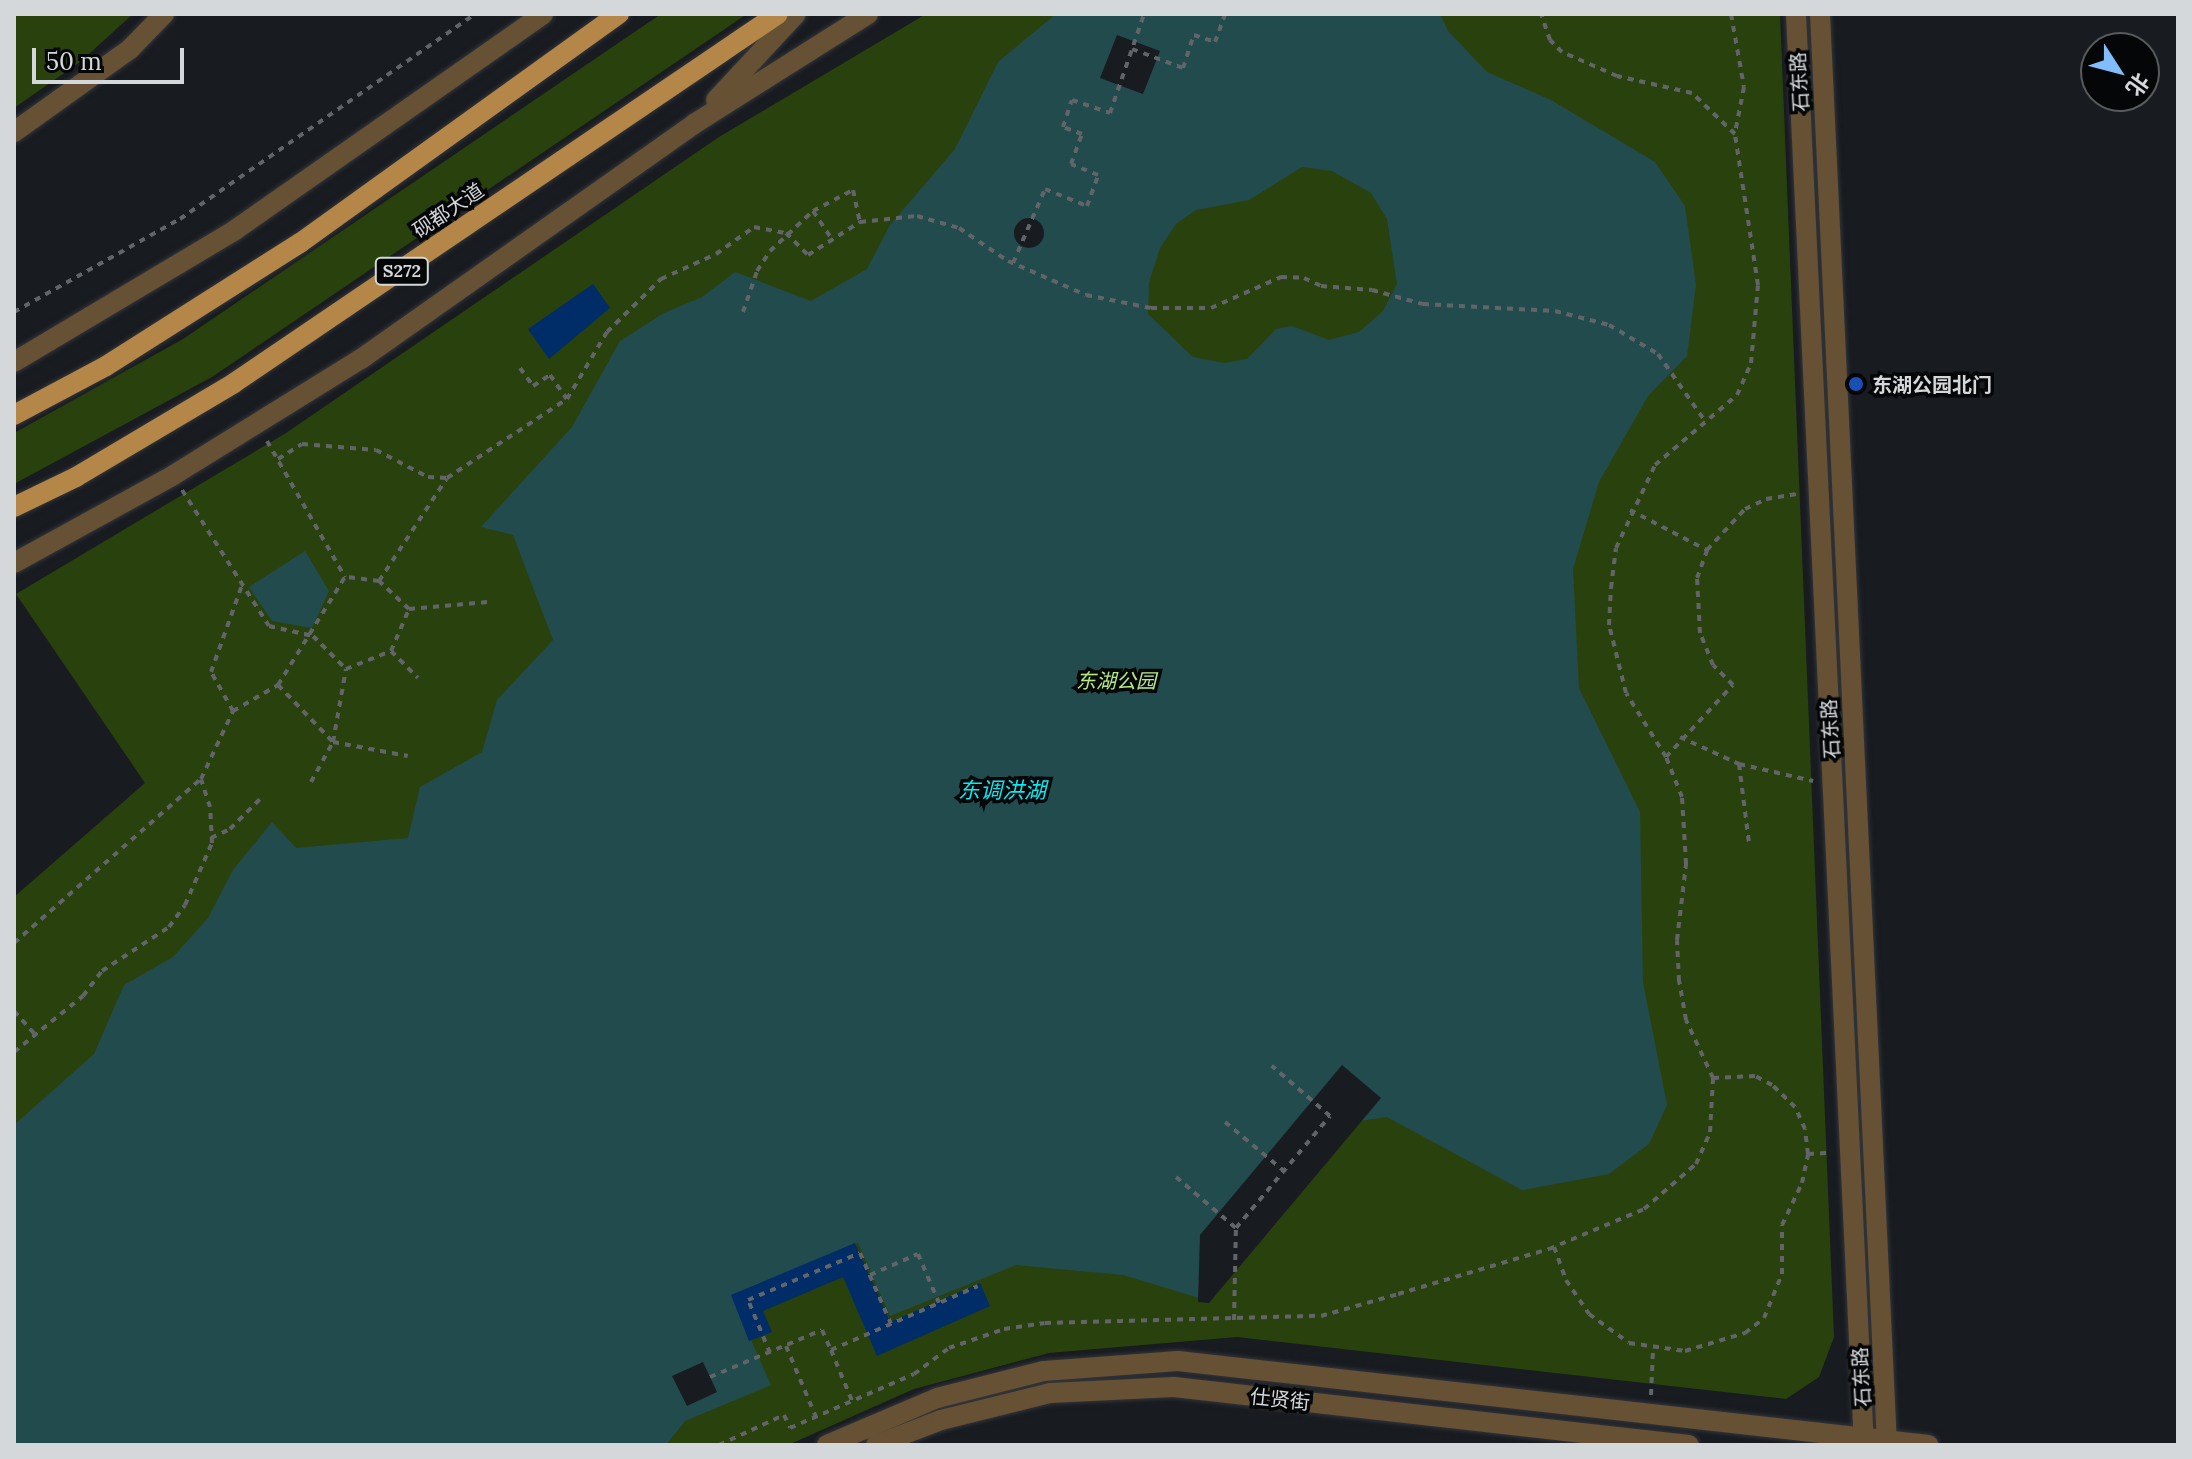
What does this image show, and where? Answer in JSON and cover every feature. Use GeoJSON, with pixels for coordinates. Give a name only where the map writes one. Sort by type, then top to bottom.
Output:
{"type":"FeatureCollection","features":[{"type":"Feature","properties":{"kind":"main road"},"geometry":{"type":"LineString","coordinates":[[14,415],[106,366],[300,243],[619,14]]}},
{"type":"Feature","properties":{"kind":"main road","name":"砚都大道"},"geometry":{"type":"LineString","coordinates":[[14,507],[76,477],[234,383],[778,14]]}},
{"type":"Feature","properties":{"kind":"street"},"geometry":{"type":"LineString","coordinates":[[14,132],[130,49],[164,14]]}},
{"type":"Feature","properties":{"kind":"street"},"geometry":{"type":"LineString","coordinates":[[14,362],[235,230],[543,14]]}},
{"type":"Feature","properties":{"kind":"street"},"geometry":{"type":"LineString","coordinates":[[694,124],[796,14]]}},
{"type":"Feature","properties":{"kind":"street"},"geometry":{"type":"LineString","coordinates":[[14,563],[257,425],[452,296],[694,124],[868,14]]}},
{"type":"Feature","properties":{"kind":"street","name":"石东路"},"geometry":{"type":"LineString","coordinates":[[1796,14],[1864,1442]]}},
{"type":"Feature","properties":{"kind":"street","name":"石东路"},"geometry":{"type":"LineString","coordinates":[[1820,14],[1887,1442]]}},
{"type":"Feature","properties":{"kind":"street"},"geometry":{"type":"LineString","coordinates":[[827,1445],[937,1398],[1044,1371],[1178,1361],[1649,1414],[1864,1442],[1928,1445]]}},
{"type":"Feature","properties":{"kind":"street","name":"仕贤街"},"geometry":{"type":"LineString","coordinates":[[876,1445],[941,1420],[1050,1393],[1174,1387],[1689,1445]]}},
{"type":"Feature","properties":{"kind":"path"},"geometry":{"type":"LineString","coordinates":[[14,312],[180,219],[475,14]]}},
{"type":"Feature","properties":{"kind":"path"},"geometry":{"type":"LineString","coordinates":[[1013,263],[1045,189],[1087,206],[1098,175],[1071,164],[1082,134],[1063,127],[1072,100],[1110,113],[1144,14]]}},
{"type":"Feature","properties":{"kind":"path"},"geometry":{"type":"LineString","coordinates":[[1132,49],[1183,68],[1194,35],[1215,42],[1225,14]]}},
{"type":"Feature","properties":{"kind":"path"},"geometry":{"type":"LineString","coordinates":[[1541,14],[1550,40],[1562,52],[1617,76],[1692,93],[1735,134]]}},
{"type":"Feature","properties":{"kind":"path"},"geometry":{"type":"LineString","coordinates":[[719,1445],[784,1415],[790,1428],[914,1374],[949,1348],[1004,1329],[1045,1323],[1321,1316],[1554,1247],[1644,1209],[1696,1164],[1710,1132],[1713,1078],[1686,1020],[1679,981],[1686,827],[1682,797],[1666,757],[1626,693],[1609,625],[1616,548],[1630,510],[1655,465],[1737,395],[1751,363],[1758,326],[1758,285],[1735,134],[1744,87],[1731,14]]}},
{"type":"Feature","properties":{"kind":"path"},"geometry":{"type":"LineString","coordinates":[[743,312],[757,271],[786,233],[813,211],[853,190],[860,222]]}},
{"type":"Feature","properties":{"kind":"path"},"geometry":{"type":"LineString","coordinates":[[813,211],[831,238]]}},
{"type":"Feature","properties":{"kind":"path"},"geometry":{"type":"LineString","coordinates":[[379,581],[447,478],[567,399],[607,332],[661,279],[716,254],[754,227],[786,233],[808,255],[860,222],[917,216],[959,228],[1013,263],[1086,295],[1151,308],[1211,308],[1281,277],[1372,290],[1444,306],[1555,311],[1609,325],[1658,354],[1690,394],[1705,421]]}},
{"type":"Feature","properties":{"kind":"path"},"geometry":{"type":"LineString","coordinates":[[520,368],[533,386],[550,375],[567,399]]}},
{"type":"Feature","properties":{"kind":"path"},"geometry":{"type":"LineString","coordinates":[[257,425],[345,577]]}},
{"type":"Feature","properties":{"kind":"path"},"geometry":{"type":"LineString","coordinates":[[278,459],[302,444],[376,450],[428,477],[447,478]]}},
{"type":"Feature","properties":{"kind":"path"},"geometry":{"type":"LineString","coordinates":[[172,476],[269,626],[313,636],[346,669]]}},
{"type":"Feature","properties":{"kind":"path"},"geometry":{"type":"LineString","coordinates":[[1666,757],[1680,737],[1733,685],[1713,665],[1700,633],[1697,578],[1707,550],[1745,509],[1766,499],[1819,494]]}},
{"type":"Feature","properties":{"kind":"path"},"geometry":{"type":"LineString","coordinates":[[1630,510],[1707,550]]}},
{"type":"Feature","properties":{"kind":"path"},"geometry":{"type":"LineString","coordinates":[[345,577],[379,581],[409,609],[488,602]]}},
{"type":"Feature","properties":{"kind":"path"},"geometry":{"type":"LineString","coordinates":[[14,943],[201,779],[233,711],[278,685],[313,636],[345,577]]}},
{"type":"Feature","properties":{"kind":"path"},"geometry":{"type":"LineString","coordinates":[[233,711],[211,672],[242,585]]}},
{"type":"Feature","properties":{"kind":"path"},"geometry":{"type":"LineString","coordinates":[[346,669],[391,651],[409,609]]}},
{"type":"Feature","properties":{"kind":"path"},"geometry":{"type":"LineString","coordinates":[[391,651],[418,678]]}},
{"type":"Feature","properties":{"kind":"path"},"geometry":{"type":"LineString","coordinates":[[311,782],[333,742],[346,669]]}},
{"type":"Feature","properties":{"kind":"path"},"geometry":{"type":"LineString","coordinates":[[278,685],[333,742],[408,756]]}},
{"type":"Feature","properties":{"kind":"path"},"geometry":{"type":"LineString","coordinates":[[1680,737],[1739,764],[1833,783]]}},
{"type":"Feature","properties":{"kind":"path"},"geometry":{"type":"LineString","coordinates":[[1739,764],[1749,843]]}},
{"type":"Feature","properties":{"kind":"path"},"geometry":{"type":"LineString","coordinates":[[14,1052],[83,996],[123,954],[169,927],[199,877],[211,838],[210,807],[201,779]]}},
{"type":"Feature","properties":{"kind":"path"},"geometry":{"type":"LineString","coordinates":[[211,838],[230,829],[260,799]]}},
{"type":"Feature","properties":{"kind":"path"},"geometry":{"type":"LineString","coordinates":[[14,1011],[35,1033]]}},
{"type":"Feature","properties":{"kind":"path"},"geometry":{"type":"LineString","coordinates":[[1234,1320],[1236,1228],[1330,1116],[1272,1066]]}},
{"type":"Feature","properties":{"kind":"path"},"geometry":{"type":"LineString","coordinates":[[1554,1247],[1566,1280],[1589,1314],[1610,1333],[1653,1350],[1685,1351],[1716,1344],[1745,1333],[1764,1318],[1782,1274],[1782,1225],[1802,1183],[1808,1154],[1805,1129],[1786,1095],[1755,1076],[1713,1078]]}},
{"type":"Feature","properties":{"kind":"path"},"geometry":{"type":"LineString","coordinates":[[1225,1122],[1284,1171]]}},
{"type":"Feature","properties":{"kind":"path"},"geometry":{"type":"LineString","coordinates":[[1176,1177],[1236,1228]]}},
{"type":"Feature","properties":{"kind":"path"},"geometry":{"type":"LineString","coordinates":[[770,1353],[748,1300],[860,1253],[891,1324]]}},
{"type":"Feature","properties":{"kind":"path"},"geometry":{"type":"LineString","coordinates":[[870,1275],[918,1254],[939,1303]]}},
{"type":"Feature","properties":{"kind":"path"},"geometry":{"type":"LineString","coordinates":[[831,1350],[978,1286]]}},
{"type":"Feature","properties":{"kind":"path"},"geometry":{"type":"LineString","coordinates":[[710,1377],[822,1330],[852,1401]]}},
{"type":"Feature","properties":{"kind":"path"},"geometry":{"type":"LineString","coordinates":[[786,1346],[816,1417]]}},
{"type":"Feature","properties":{"kind":"path"},"geometry":{"type":"LineString","coordinates":[[1649,1414],[1653,1350]]}},
{"type":"Feature","properties":{"kind":"green space"},"geometry":{"type":"Polygon","coordinates":[[[14,14],[133,14],[80,62],[14,108],[14,14]]]}},
{"type":"Feature","properties":{"kind":"green space"},"geometry":{"type":"Polygon","coordinates":[[[661,14],[747,14],[212,377],[14,484],[14,433],[183,339],[661,14]]]}},
{"type":"Feature","properties":{"kind":"green space","name":"东调洪湖"},"geometry":{"type":"Polygon","coordinates":[[[926,14],[1780,14],[1834,1337],[1819,1377],[1786,1399],[1237,1337],[1049,1353],[914,1389],[788,1445],[14,1445],[14,897],[145,783],[16,594],[286,433],[719,137],[926,14]]]}},
{"type":"Feature","properties":{"kind":"water","name":"东调洪湖"},"geometry":{"type":"Polygon","coordinates":[[[1056,14],[1440,14],[1448,31],[1487,72],[1551,100],[1655,162],[1685,206],[1696,285],[1687,356],[1648,396],[1599,482],[1573,569],[1579,688],[1640,812],[1643,982],[1667,1105],[1649,1144],[1609,1174],[1522,1190],[1387,1117],[1353,1122],[1206,1300],[1123,1275],[1016,1265],[890,1316],[858,1243],[732,1297],[771,1385],[685,1421],[666,1445],[14,1445],[14,1125],[94,1054],[124,985],[173,957],[208,918],[233,870],[272,822],[296,848],[408,838],[420,787],[482,752],[497,700],[553,640],[513,535],[481,527],[572,427],[620,341],[664,313],[702,297],[735,272],[811,301],[867,269],[890,225],[955,149],[998,62],[1056,14]],[[1302,167],[1249,200],[1196,210],[1176,224],[1160,248],[1149,283],[1148,314],[1193,357],[1224,363],[1247,359],[1276,329],[1292,326],[1329,340],[1359,332],[1383,311],[1397,284],[1387,219],[1371,193],[1332,171],[1302,167]]]}},
{"type":"Feature","properties":{"kind":"water"},"geometry":{"type":"Polygon","coordinates":[[[305,551],[329,591],[312,628],[272,621],[249,587],[305,551]]]}},
{"type":"Feature","properties":{"kind":"pier"},"geometry":{"type":"Polygon","coordinates":[[[1117,35],[1160,51],[1143,94],[1100,78],[1117,35]]]}},
{"type":"Feature","properties":{"kind":"pier"},"geometry":{"type":"Polygon","coordinates":[[[1029,218],[1040,222],[1044,233],[1040,244],[1029,248],[1018,244],[1014,233],[1018,222],[1029,218]]]}},
{"type":"Feature","properties":{"kind":"pier"},"geometry":{"type":"Polygon","coordinates":[[[1342,1065],[1381,1098],[1209,1303],[1198,1302],[1200,1235],[1342,1065]]]}},
{"type":"Feature","properties":{"kind":"pier"},"geometry":{"type":"Polygon","coordinates":[[[703,1362],[717,1392],[687,1406],[672,1376],[703,1362]]]}},
{"type":"Feature","properties":{"kind":"building"},"geometry":{"type":"Polygon","coordinates":[[[593,284],[610,308],[549,359],[528,329],[593,284]]]}},
{"type":"Feature","properties":{"kind":"building"},"geometry":{"type":"Polygon","coordinates":[[[855,1243],[890,1322],[980,1283],[990,1306],[877,1356],[843,1277],[763,1311],[772,1332],[749,1341],[731,1295],[855,1243]]]}},
{"type":"Feature","properties":{"kind":"place","name":"东湖公园北门"},"geometry":{"type":"Point","coordinates":[1856,384]}},
{"type":"Feature","properties":{"kind":"park label","name":"东湖公园"},"geometry":{"type":"Point","coordinates":[1116,680]}}]}
